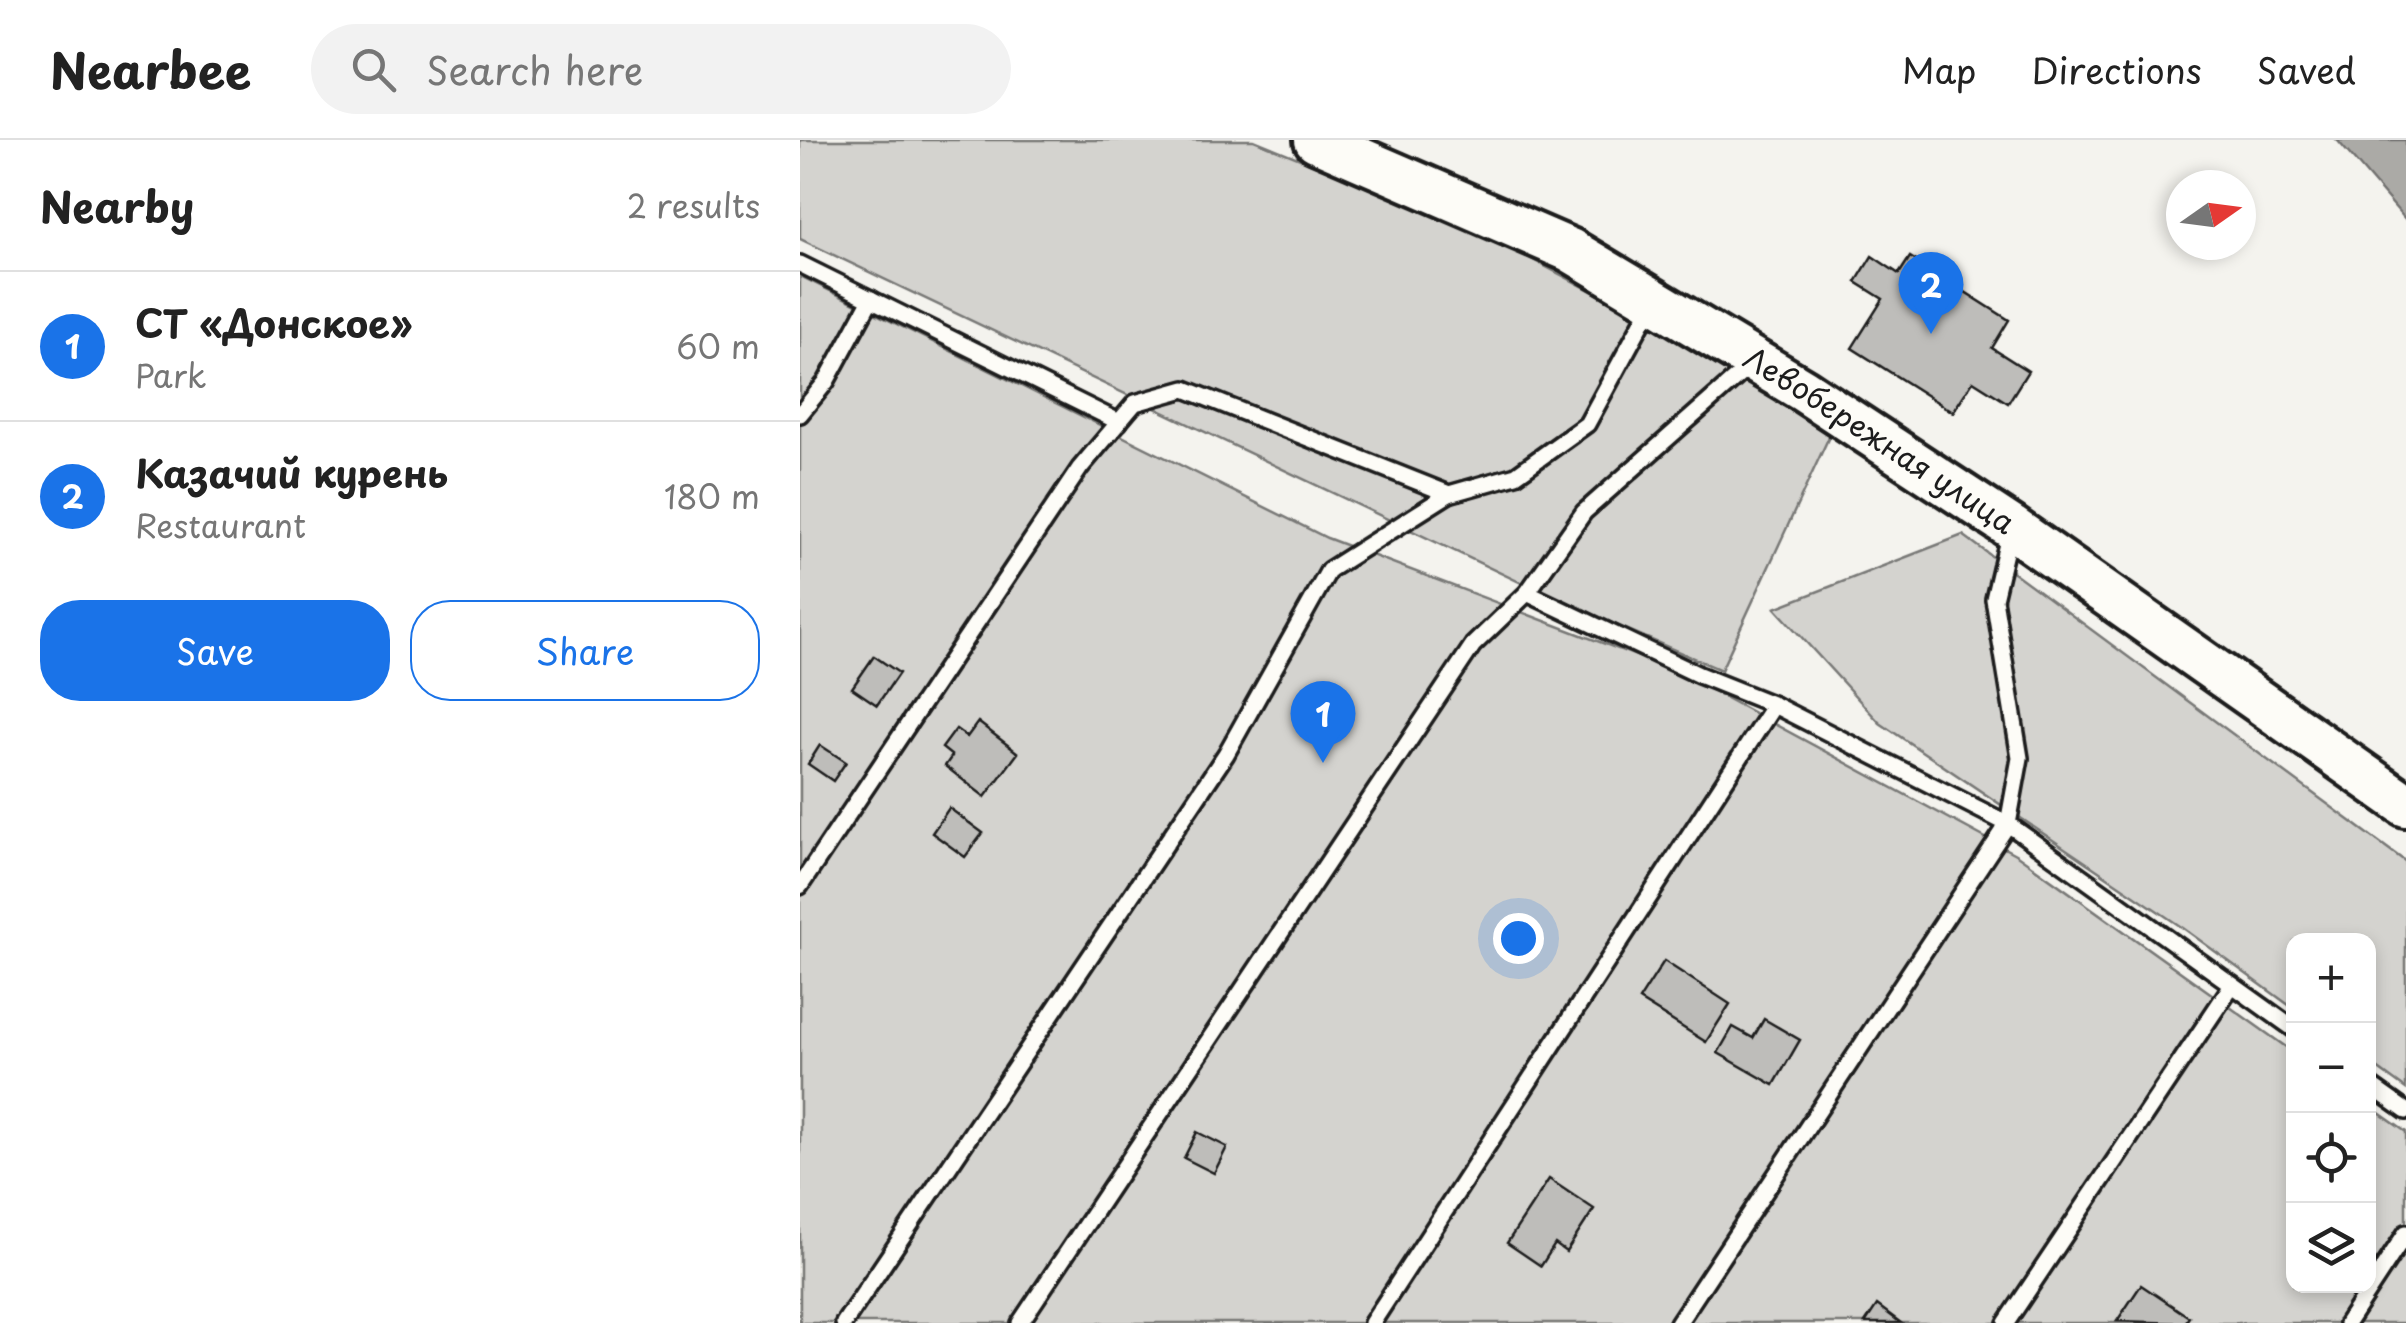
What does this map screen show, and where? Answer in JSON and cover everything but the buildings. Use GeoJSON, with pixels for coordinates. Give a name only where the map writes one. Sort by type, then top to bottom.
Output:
{"type":"FeatureCollection","features":[{"type":"Feature","properties":{"kind":"main road","name":"Левобережная улица"},"geometry":{"type":"LineString","coordinates":[[1316,140],[1570,250],[1754,361],[2012,527],[2406,805]]}},
{"type":"Feature","properties":{"kind":"lane"},"geometry":{"type":"LineString","coordinates":[[800,264],[1119,422]]}},
{"type":"Feature","properties":{"kind":"lane"},"geometry":{"type":"LineString","coordinates":[[800,414],[826,382],[871,299]]}},
{"type":"Feature","properties":{"kind":"lane"},"geometry":{"type":"LineString","coordinates":[[844,1323],[1226,754],[1330,570],[1450,494],[1516,476],[1587,424],[1654,300]]}},
{"type":"Feature","properties":{"kind":"lane"},"geometry":{"type":"LineString","coordinates":[[1020,1323],[1473,645],[1528,594],[1584,512],[1754,361]]}},
{"type":"Feature","properties":{"kind":"lane"},"geometry":{"type":"LineString","coordinates":[[800,886],[1080,468],[1135,403],[1185,389],[1450,494]]}},
{"type":"Feature","properties":{"kind":"lane"},"geometry":{"type":"LineString","coordinates":[[1678,1323],[2008,824],[2020,758],[1994,600],[2012,527]]}},
{"type":"Feature","properties":{"kind":"lane"},"geometry":{"type":"LineString","coordinates":[[1528,594],[1699,675],[1774,705],[2008,824],[2286,1024]]}},
{"type":"Feature","properties":{"kind":"lane"},"geometry":{"type":"LineString","coordinates":[[1372,1323],[1774,705]]}},
{"type":"Feature","properties":{"kind":"lane"},"geometry":{"type":"LineString","coordinates":[[2006,1323],[2232,985]]}},
{"type":"Feature","properties":{"kind":"lane"},"geometry":{"type":"LineString","coordinates":[[2376,1090],[2406,1111]]}},
{"type":"Feature","properties":{"kind":"lane"},"geometry":{"type":"LineString","coordinates":[[2347,1323],[2406,1233]]}},
{"type":"Feature","properties":{"kind":"shaded area"},"geometry":{"type":"Polygon","coordinates":[[[800,140],[1254,140],[1486,235],[1633,313],[1833,428],[1721,670],[1549,596],[800,239],[800,140]]]}},
{"type":"Feature","properties":{"kind":"shaded area"},"geometry":{"type":"Polygon","coordinates":[[[2406,140],[2406,220],[2338,141],[2406,140]]]}},
{"type":"Feature","properties":{"kind":"shaded area"},"geometry":{"type":"Polygon","coordinates":[[[800,276],[1327,538],[1676,671],[2017,855],[2286,1047],[2286,1293],[2376,1293],[2376,1111],[2406,1132],[2406,1323],[800,1323],[800,276]]]}},
{"type":"Feature","properties":{"kind":"shaded area"},"geometry":{"type":"Polygon","coordinates":[[[1963,535],[2406,862],[2406,1089],[2376,1067],[2376,933],[2286,933],[2286,1003],[2183,928],[1880,723],[1775,608],[1963,535]]]}},
{"type":"Feature","properties":{"kind":"place","name":"Казачий курень"},"geometry":{"type":"Point","coordinates":[1931,334]}},
{"type":"Feature","properties":{"kind":"place","name":"СТ «Донское»"},"geometry":{"type":"Point","coordinates":[1323,763]}}]}
